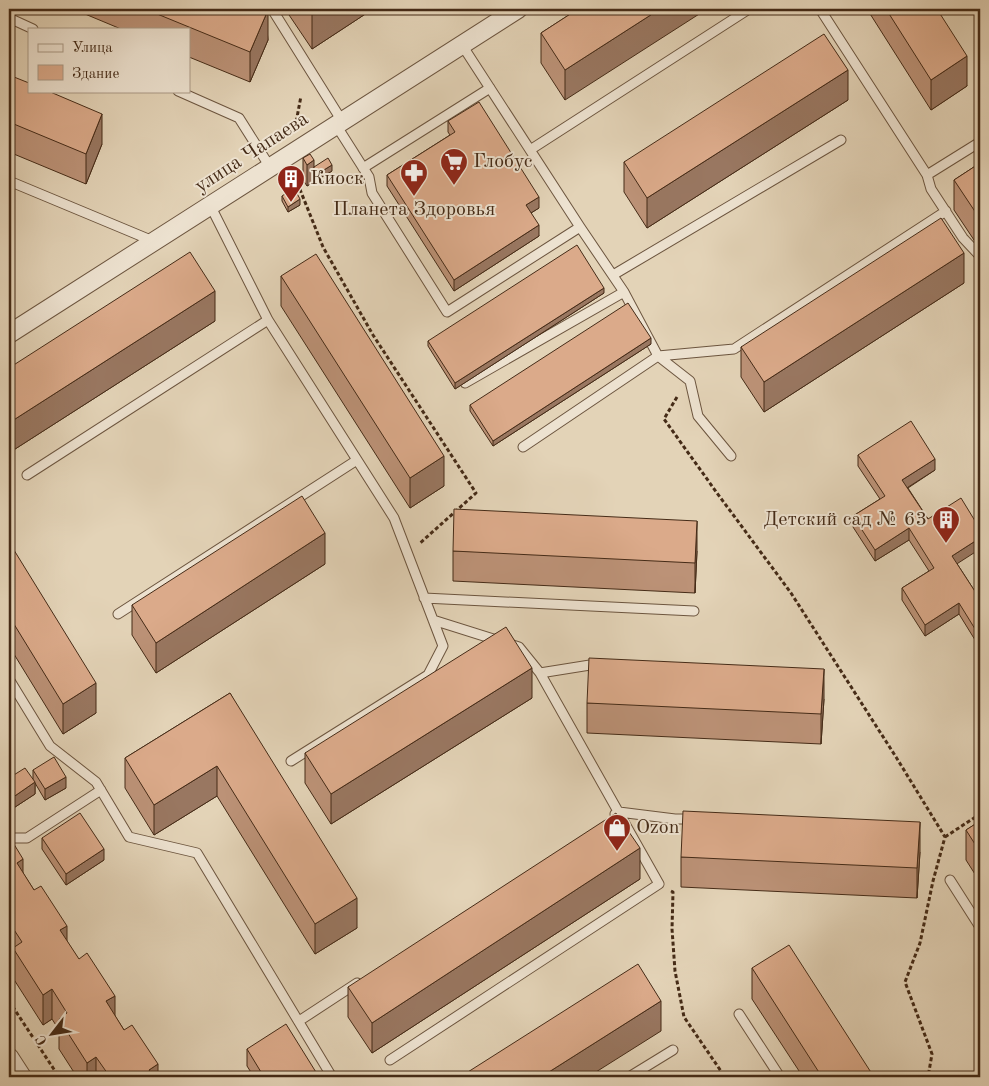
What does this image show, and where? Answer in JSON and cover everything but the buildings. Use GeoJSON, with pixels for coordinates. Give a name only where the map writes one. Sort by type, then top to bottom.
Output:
{"type":"FeatureCollection","features":[{"type":"Feature","properties":{"kind":"street","name":"улица Чапаева"},"geometry":{"type":"LineString","coordinates":[[9,334],[518,9]]}},
{"type":"Feature","properties":{"kind":"street"},"geometry":{"type":"LineString","coordinates":[[9,1057],[22,1077]]}},
{"type":"Feature","properties":{"kind":"lane"},"geometry":{"type":"LineString","coordinates":[[272,9],[369,177],[372,193],[447,312],[580,226]]}},
{"type":"Feature","properties":{"kind":"lane"},"geometry":{"type":"LineString","coordinates":[[530,150],[749,9]]}},
{"type":"Feature","properties":{"kind":"lane"},"geometry":{"type":"LineString","coordinates":[[820,9],[928,176],[931,188],[962,238],[980,256]]}},
{"type":"Feature","properties":{"kind":"lane"},"geometry":{"type":"LineString","coordinates":[[9,18],[32,28]]}},
{"type":"Feature","properties":{"kind":"lane"},"geometry":{"type":"LineString","coordinates":[[462,45],[624,292],[658,356],[690,381],[698,416],[731,456]]}},
{"type":"Feature","properties":{"kind":"lane"},"geometry":{"type":"LineString","coordinates":[[363,168],[490,88]]}},
{"type":"Feature","properties":{"kind":"lane"},"geometry":{"type":"LineString","coordinates":[[180,92],[239,118],[270,167]]}},
{"type":"Feature","properties":{"kind":"lane"},"geometry":{"type":"LineString","coordinates":[[613,275],[840,140]]}},
{"type":"Feature","properties":{"kind":"lane"},"geometry":{"type":"LineString","coordinates":[[928,176],[980,142]]}},
{"type":"Feature","properties":{"kind":"lane"},"geometry":{"type":"LineString","coordinates":[[9,180],[154,241]]}},
{"type":"Feature","properties":{"kind":"lane"},"geometry":{"type":"LineString","coordinates":[[210,205],[268,320],[394,518],[443,646],[428,675],[291,761]]}},
{"type":"Feature","properties":{"kind":"lane"},"geometry":{"type":"LineString","coordinates":[[523,447],[658,356],[734,349],[946,211]]}},
{"type":"Feature","properties":{"kind":"lane"},"geometry":{"type":"LineString","coordinates":[[465,383],[624,292]]}},
{"type":"Feature","properties":{"kind":"lane"},"geometry":{"type":"LineString","coordinates":[[27,475],[268,320]]}},
{"type":"Feature","properties":{"kind":"lane"},"geometry":{"type":"LineString","coordinates":[[118,614],[357,460]]}},
{"type":"Feature","properties":{"kind":"lane"},"geometry":{"type":"LineString","coordinates":[[424,598],[694,611]]}},
{"type":"Feature","properties":{"kind":"lane"},"geometry":{"type":"LineString","coordinates":[[390,1060],[659,884],[540,673],[518,647],[433,620]]}},
{"type":"Feature","properties":{"kind":"lane"},"geometry":{"type":"LineString","coordinates":[[540,673],[590,665],[610,666]]}},
{"type":"Feature","properties":{"kind":"lane"},"geometry":{"type":"LineString","coordinates":[[9,679],[50,746],[96,782],[129,837],[197,853],[332,1077]]}},
{"type":"Feature","properties":{"kind":"lane"},"geometry":{"type":"LineString","coordinates":[[9,838],[26,838],[100,790]]}},
{"type":"Feature","properties":{"kind":"lane"},"geometry":{"type":"LineString","coordinates":[[604,821],[619,812],[675,819],[705,820]]}},
{"type":"Feature","properties":{"kind":"lane"},"geometry":{"type":"LineString","coordinates":[[950,880],[980,927]]}},
{"type":"Feature","properties":{"kind":"lane"},"geometry":{"type":"LineString","coordinates":[[299,1021],[368,976]]}},
{"type":"Feature","properties":{"kind":"lane"},"geometry":{"type":"LineString","coordinates":[[740,1014],[780,1077]]}},
{"type":"Feature","properties":{"kind":"lane"},"geometry":{"type":"LineString","coordinates":[[629,1077],[673,1050]]}},
{"type":"Feature","properties":{"kind":"path"},"geometry":{"type":"LineString","coordinates":[[295,130],[301,96]]}},
{"type":"Feature","properties":{"kind":"path"},"geometry":{"type":"LineString","coordinates":[[295,177],[323,247],[373,335],[476,493],[408,555]]}},
{"type":"Feature","properties":{"kind":"path"},"geometry":{"type":"LineString","coordinates":[[681,390],[664,419],[791,593],[945,837]]}},
{"type":"Feature","properties":{"kind":"path"},"geometry":{"type":"LineString","coordinates":[[928,1077],[932,1054],[905,982],[920,943],[933,881],[945,837],[980,814]]}},
{"type":"Feature","properties":{"kind":"path"},"geometry":{"type":"LineString","coordinates":[[659,884],[674,892],[672,930],[675,971],[684,1017],[725,1077]]}},
{"type":"Feature","properties":{"kind":"path"},"geometry":{"type":"LineString","coordinates":[[9,1001],[59,1077]]}},
{"type":"Feature","properties":{"kind":"place","name":"Глобус"},"geometry":{"type":"Point","coordinates":[454,186]}},
{"type":"Feature","properties":{"kind":"place","name":"Планета Здоровья"},"geometry":{"type":"Point","coordinates":[414,197]}},
{"type":"Feature","properties":{"kind":"place","name":"Киоск"},"geometry":{"type":"Point","coordinates":[291,203]}},
{"type":"Feature","properties":{"kind":"place","name":"Детский сад № 63"},"geometry":{"type":"Point","coordinates":[946,544]}},
{"type":"Feature","properties":{"kind":"place","name":"Ozon"},"geometry":{"type":"Point","coordinates":[617,852]}}]}
